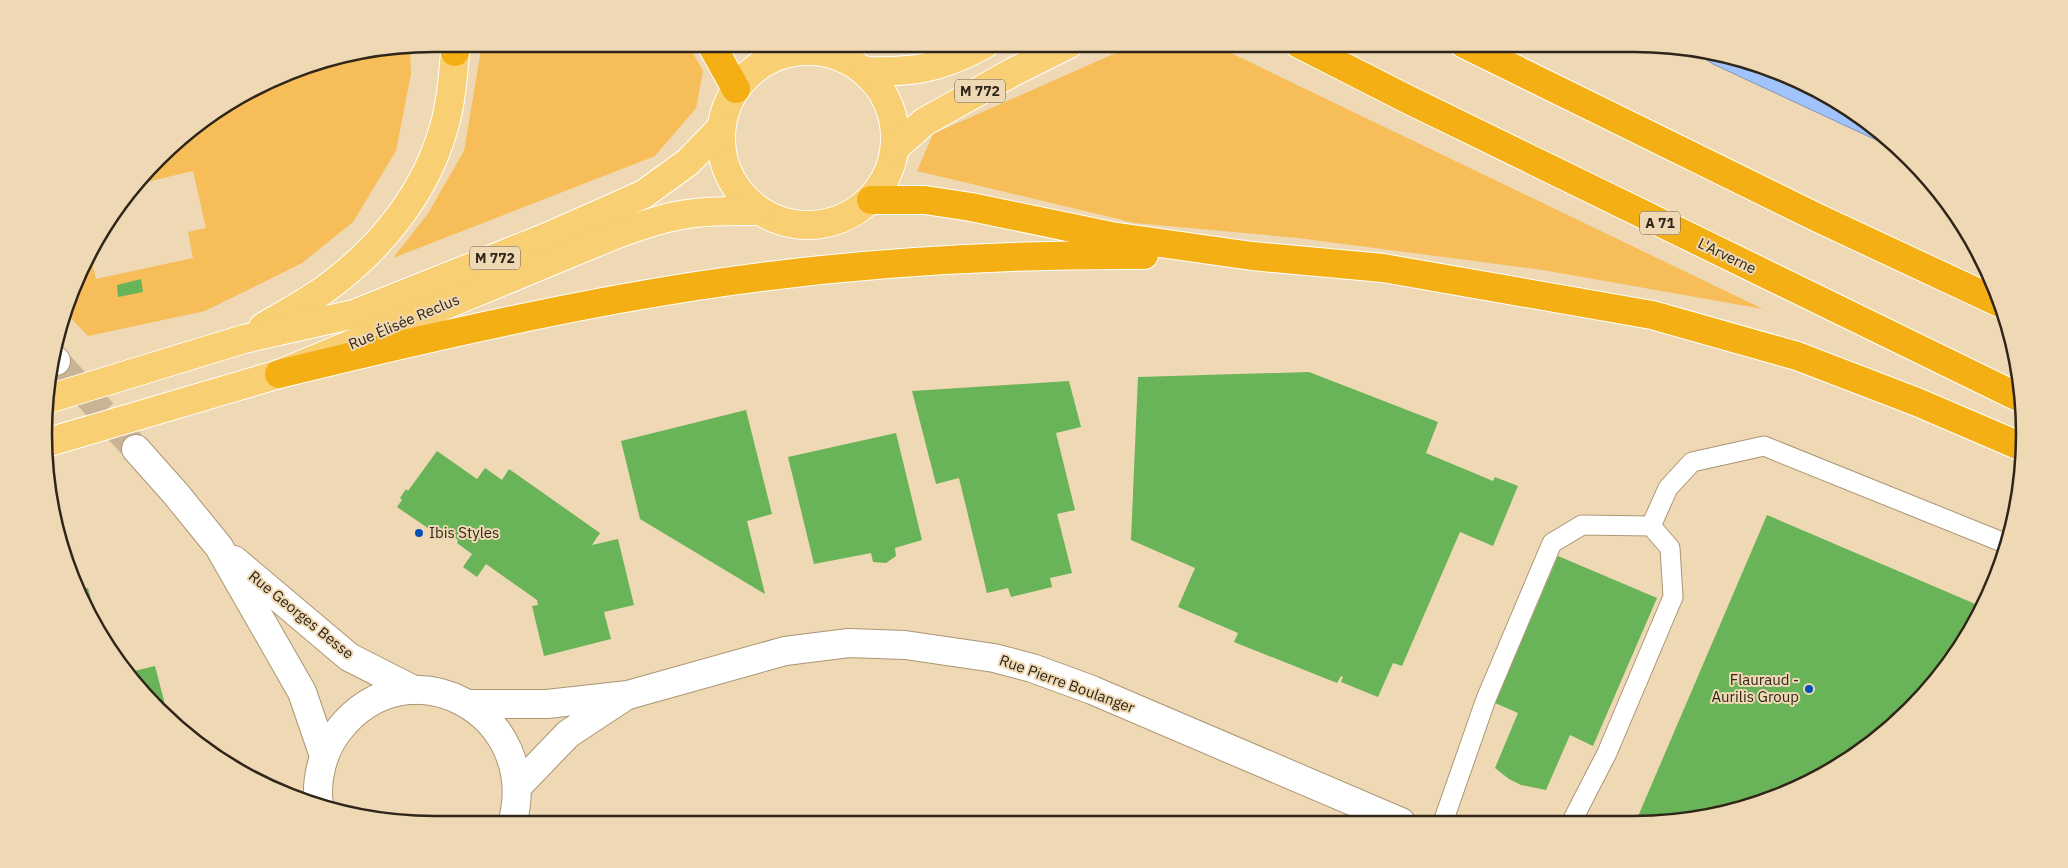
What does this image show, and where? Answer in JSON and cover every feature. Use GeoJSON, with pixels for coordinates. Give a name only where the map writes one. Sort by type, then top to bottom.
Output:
{"type":"FeatureCollection","features":[{"type":"Feature","properties":{"kind":"highway"},"geometry":{"type":"LineString","coordinates":[[716,52],[736,89]]}},
{"type":"Feature","properties":{"kind":"highway","name":"L'Arverne"},"geometry":{"type":"LineString","coordinates":[[1315,52],[1416,104],[2013,395]]}},
{"type":"Feature","properties":{"kind":"highway"},"geometry":{"type":"LineString","coordinates":[[1480,52],[1818,218],[1990,298]]}},
{"type":"Feature","properties":{"kind":"highway"},"geometry":{"type":"LineString","coordinates":[[871,200],[925,200],[971,207],[1111,236],[1252,256],[1383,268],[1652,315],[1797,356],[1917,402],[2016,444]]}},
{"type":"Feature","properties":{"kind":"highway"},"geometry":{"type":"LineString","coordinates":[[279,374],[462,329],[636,296],[783,274],[926,260],[1076,254],[1252,256]]}},
{"type":"Feature","properties":{"kind":"main road"},"geometry":{"type":"LineString","coordinates":[[244,339],[327,287],[366,256],[388,233],[413,198],[437,150],[445,126],[451,94],[455,52]]}},
{"type":"Feature","properties":{"kind":"main road"},"geometry":{"type":"LineString","coordinates":[[796,52],[782,54],[756,68],[736,89],[726,108],[721,128],[721,152],[728,175],[741,195],[758,211],[786,224],[816,226],[846,218],[871,200],[888,176],[896,146],[894,118],[883,92],[864,70],[839,56],[820,52]]}},
{"type":"Feature","properties":{"kind":"main road","name":"M 772"},"geometry":{"type":"LineString","coordinates":[[864,70],[892,72],[922,70],[958,59],[971,52]]}},
{"type":"Feature","properties":{"kind":"main road","name":"M 772"},"geometry":{"type":"LineString","coordinates":[[896,146],[924,122],[1053,52]]}},
{"type":"Feature","properties":{"kind":"main road","name":"Rue Élisée Reclus"},"geometry":{"type":"LineString","coordinates":[[54,398],[244,339],[354,314],[547,237],[635,198],[688,162],[721,128]]}},
{"type":"Feature","properties":{"kind":"main road","name":"Rue Élisée Reclus"},"geometry":{"type":"LineString","coordinates":[[52,441],[279,374],[617,234],[687,214],[721,211],[758,211]]}},
{"type":"Feature","properties":{"kind":"street","name":"Rue Georges Besse"},"geometry":{"type":"LineString","coordinates":[[136,449],[219,547],[302,692],[324,756]]}},
{"type":"Feature","properties":{"kind":"street","name":"Rue Georges Besse"},"geometry":{"type":"LineString","coordinates":[[219,547],[349,657],[414,690]]}},
{"type":"Feature","properties":{"kind":"street","name":"Rue Pierre Boulanger"},"geometry":{"type":"LineString","coordinates":[[467,704],[547,704],[628,694],[785,651],[849,643],[905,644],[994,658],[1032,668],[1092,690],[1387,816]]}},
{"type":"Feature","properties":{"kind":"street"},"geometry":{"type":"LineString","coordinates":[[316,797],[324,756],[344,722],[359,709],[376,699],[414,690],[433,691],[467,704],[488,720],[508,748],[515,767],[518,787],[517,807],[514,816]]}},
{"type":"Feature","properties":{"kind":"street","name":"Rue Pierre Boulanger"},"geometry":{"type":"LineString","coordinates":[[518,787],[568,734],[628,694]]}},
{"type":"Feature","properties":{"kind":"lane"},"geometry":{"type":"LineString","coordinates":[[1651,526],[1668,488],[1692,462],[1764,446],[2000,541]]}},
{"type":"Feature","properties":{"kind":"lane"},"geometry":{"type":"LineString","coordinates":[[1445,816],[1486,699],[1552,542],[1582,525],[1651,526],[1670,548],[1673,597],[1607,752],[1575,816]]}},
{"type":"Feature","properties":{"kind":"shaded area"},"geometry":{"type":"Polygon","coordinates":[[[481,52],[692,52],[703,71],[696,108],[655,156],[393,258],[427,215],[464,151],[481,52]]]}},
{"type":"Feature","properties":{"kind":"shaded area"},"geometry":{"type":"Polygon","coordinates":[[[1118,52],[1229,52],[1763,309],[1543,270],[1298,238],[1135,223],[917,171],[933,134],[1118,52]]]}},
{"type":"Feature","properties":{"kind":"shaded area"},"geometry":{"type":"Polygon","coordinates":[[[410,53],[411,74],[396,151],[353,222],[302,263],[205,311],[88,336],[71,318],[92,264],[96,279],[193,258],[188,232],[206,228],[193,171],[147,182],[182,147],[202,131],[265,92],[335,65],[410,53]]]}},
{"type":"Feature","properties":{"kind":"water"},"geometry":{"type":"Polygon","coordinates":[[[1706,60],[1733,65],[1757,73],[1803,92],[1846,117],[1879,141],[1706,60]]]}},
{"type":"Feature","properties":{"kind":"building"},"geometry":{"type":"Polygon","coordinates":[[[141,279],[143,292],[118,297],[117,285],[141,279]]]}},
{"type":"Feature","properties":{"kind":"building"},"geometry":{"type":"Polygon","coordinates":[[[1309,372],[1438,422],[1426,453],[1493,481],[1495,477],[1518,486],[1493,546],[1460,532],[1402,666],[1393,663],[1378,697],[1341,682],[1343,677],[1341,676],[1337,683],[1234,642],[1238,633],[1178,607],[1195,568],[1131,540],[1138,377],[1309,372]]]}},
{"type":"Feature","properties":{"kind":"building"},"geometry":{"type":"Polygon","coordinates":[[[1069,381],[1081,427],[1056,433],[1075,510],[1057,514],[1072,573],[1050,578],[1052,587],[1011,597],[1008,588],[987,593],[959,478],[936,484],[912,391],[1069,381]]]}},
{"type":"Feature","properties":{"kind":"building"},"geometry":{"type":"Polygon","coordinates":[[[746,410],[772,514],[747,521],[765,594],[640,519],[621,441],[746,410]]]}},
{"type":"Feature","properties":{"kind":"building"},"geometry":{"type":"Polygon","coordinates":[[[896,433],[922,540],[895,548],[896,556],[886,563],[873,562],[871,553],[814,564],[788,457],[896,433]]]}},
{"type":"Feature","properties":{"kind":"building"},"geometry":{"type":"Polygon","coordinates":[[[437,451],[477,479],[485,468],[502,480],[509,469],[600,533],[592,545],[618,539],[634,605],[604,612],[611,639],[544,656],[532,606],[538,605],[537,600],[486,564],[477,577],[463,567],[472,554],[457,543],[458,540],[443,529],[438,535],[397,507],[406,489],[408,491],[437,451]]]}},
{"type":"Feature","properties":{"kind":"building","name":"Flauraud - Aurilis Group"},"geometry":{"type":"Polygon","coordinates":[[[1767,515],[1975,604],[1951,646],[1921,686],[1886,721],[1846,751],[1803,776],[1733,803],[1684,812],[1638,816],[1767,515]]]}},
{"type":"Feature","properties":{"kind":"building"},"geometry":{"type":"Polygon","coordinates":[[[1558,556],[1657,598],[1593,746],[1570,735],[1546,790],[1521,785],[1509,779],[1495,768],[1518,713],[1495,703],[1558,556]]]}},
{"type":"Feature","properties":{"kind":"building"},"geometry":{"type":"Polygon","coordinates":[[[88,588],[92,603],[92,603],[86,589],[88,588]]]}},
{"type":"Feature","properties":{"kind":"building"},"geometry":{"type":"Polygon","coordinates":[[[155,666],[165,705],[147,686],[135,671],[155,666]]]}},
{"type":"Feature","properties":{"kind":"tunnel"},"geometry":{"type":"LineString","coordinates":[[59,365],[136,449]]}},
{"type":"Feature","properties":{"kind":"place","name":"Ibis Styles"},"geometry":{"type":"Point","coordinates":[419,533]}},
{"type":"Feature","properties":{"kind":"place","name":"Flauraud - Aurilis Group"},"geometry":{"type":"Point","coordinates":[1809,689]}}]}
